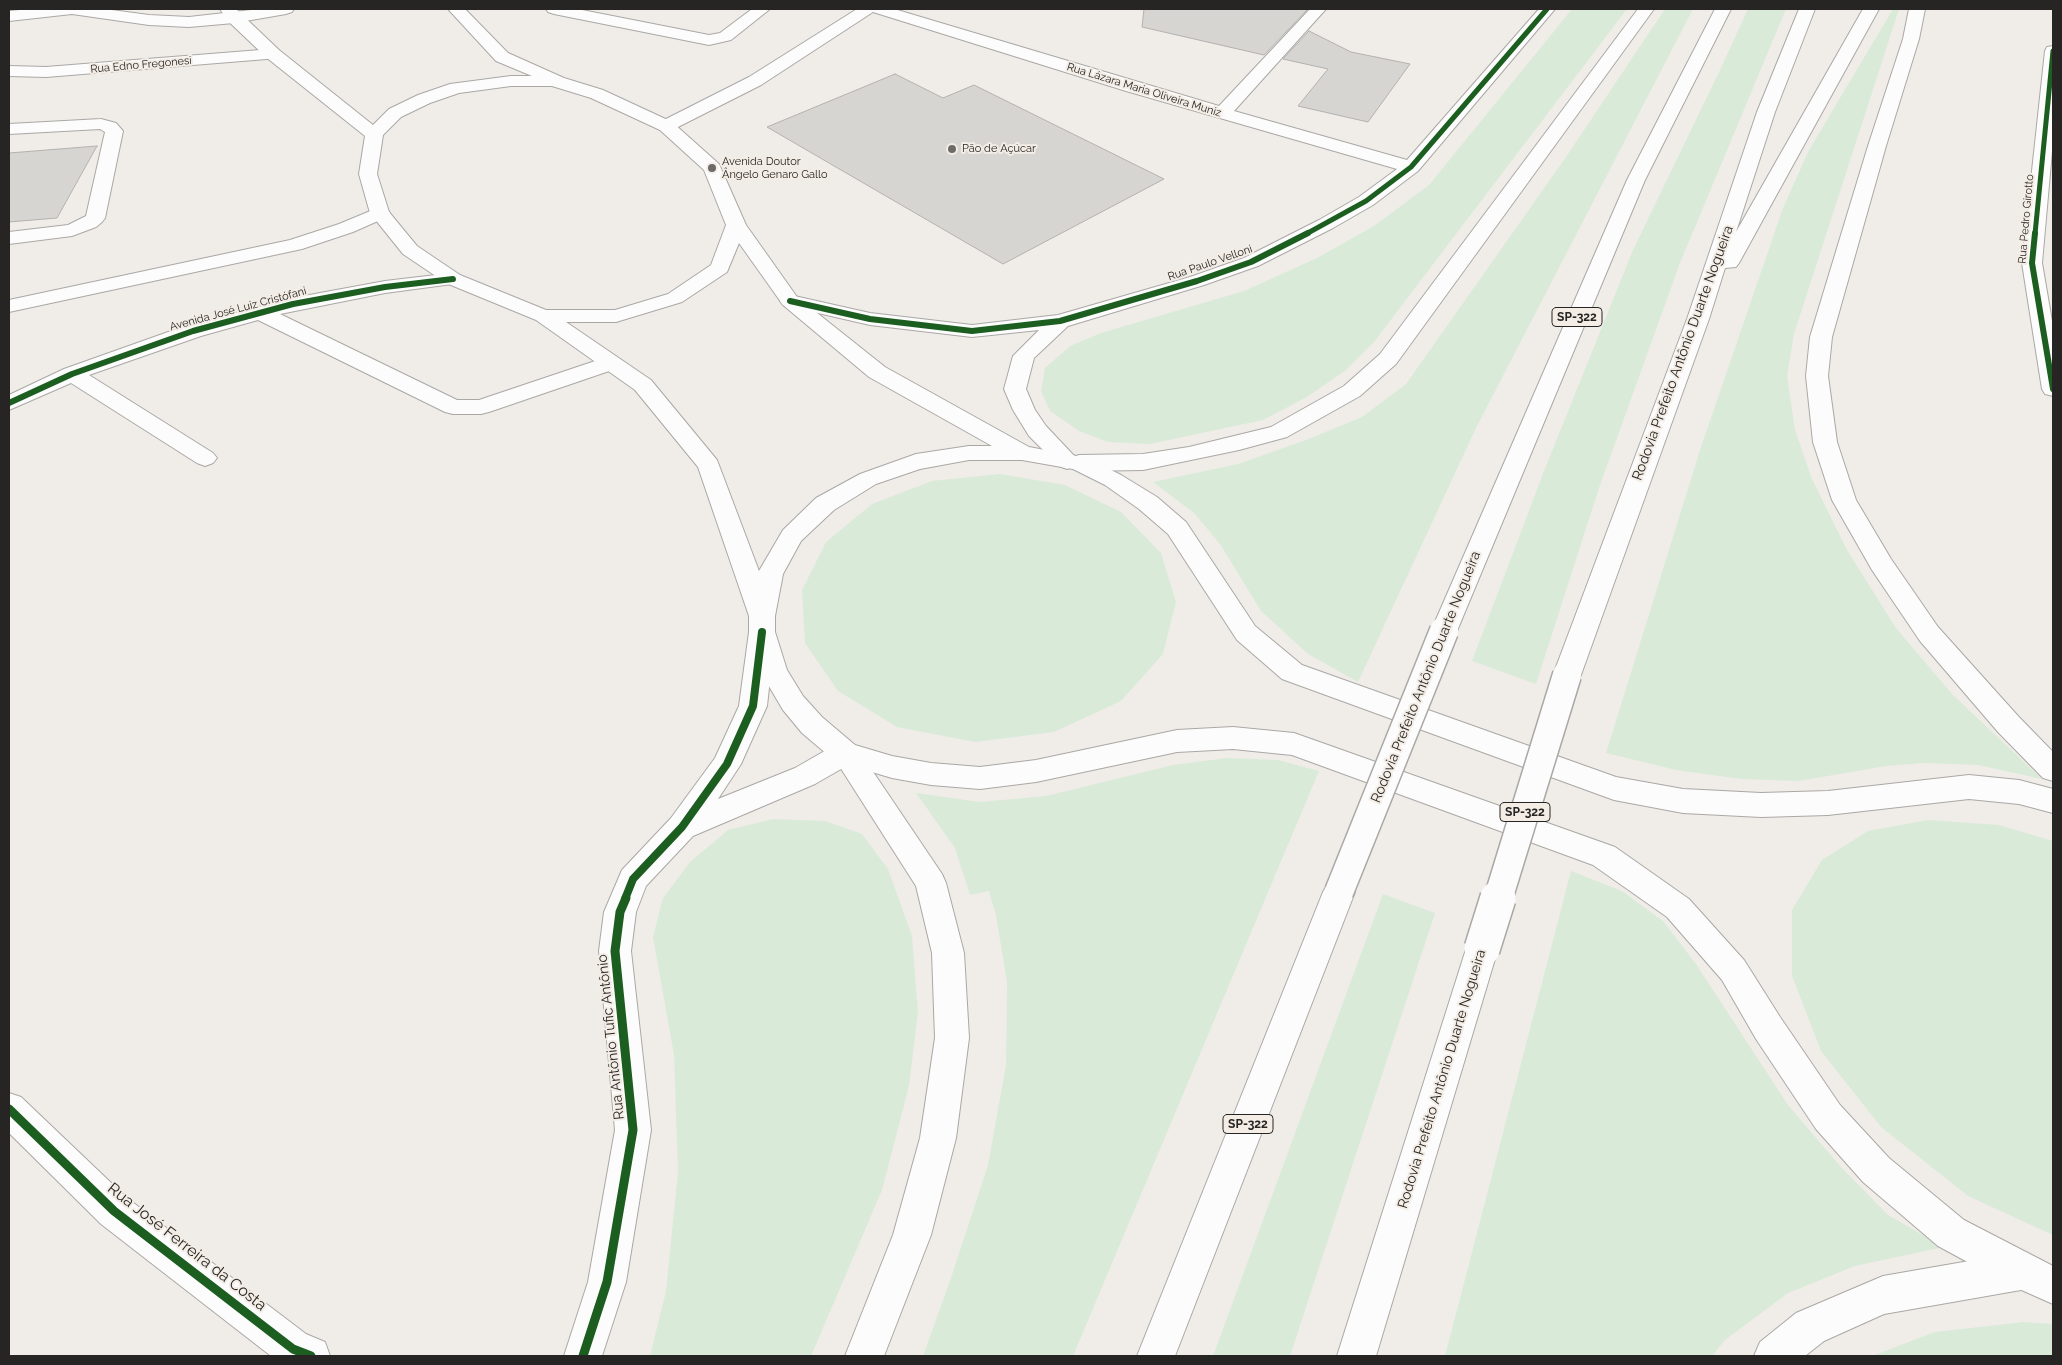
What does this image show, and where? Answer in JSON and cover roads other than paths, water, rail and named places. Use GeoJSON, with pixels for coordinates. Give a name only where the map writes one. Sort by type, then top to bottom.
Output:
{"type":"FeatureCollection","features":[{"type":"Feature","properties":{"kind":"main road"},"geometry":{"type":"LineString","coordinates":[[9,16],[72,9],[149,20],[189,22],[231,13],[286,9]]}},
{"type":"Feature","properties":{"kind":"main road"},"geometry":{"type":"LineString","coordinates":[[456,9],[502,57],[558,82],[597,94],[666,126],[712,168],[736,225],[790,301],[878,372],[1022,453]]}},
{"type":"Feature","properties":{"kind":"main road"},"geometry":{"type":"LineString","coordinates":[[554,9],[709,40],[725,37],[762,9]]}},
{"type":"Feature","properties":{"kind":"main road"},"geometry":{"type":"LineString","coordinates":[[666,126],[755,81],[867,9]]}},
{"type":"Feature","properties":{"kind":"main road","name":"Rua Lázara Maria Oliveira Muniz"},"geometry":{"type":"LineString","coordinates":[[878,9],[1222,114],[1411,167]]}},
{"type":"Feature","properties":{"kind":"main road"},"geometry":{"type":"LineString","coordinates":[[1222,114],[1318,9]]}},
{"type":"Feature","properties":{"kind":"main road","name":"Rua Paulo Velloni"},"geometry":{"type":"LineString","coordinates":[[790,301],[870,320],[972,331],[1060,321],[1197,281],[1251,262],[1326,224],[1366,201],[1411,167],[1547,9]]}},
{"type":"Feature","properties":{"kind":"main road"},"geometry":{"type":"LineString","coordinates":[[762,624],[770,574],[792,536],[826,504],[868,479],[916,462],[969,453],[1022,453],[1073,462],[1143,462],[1189,454],[1279,432],[1352,391],[1388,359],[1646,9]]}},
{"type":"Feature","properties":{"kind":"main road","name":"Rodovia Prefeito Antônio Duarte Nogueira"},"geometry":{"type":"LineString","coordinates":[[1156,1356],[1444,631],[1636,180],[1723,9]]}},
{"type":"Feature","properties":{"kind":"main road","name":"Rodovia Prefeito Antônio Duarte Nogueira"},"geometry":{"type":"LineString","coordinates":[[1356,1356],[1567,676],[1698,319],[1766,112],[1807,9]]}},
{"type":"Feature","properties":{"kind":"main road"},"geometry":{"type":"LineString","coordinates":[[1698,319],[1871,9]]}},
{"type":"Feature","properties":{"kind":"main road"},"geometry":{"type":"LineString","coordinates":[[1917,9],[1911,39],[1877,146],[1821,337],[1817,376],[1825,442],[1844,500],[1881,564],[1919,619],[2008,724],[2053,770]]}},
{"type":"Feature","properties":{"kind":"main road"},"geometry":{"type":"LineString","coordinates":[[231,13],[273,54],[374,134]]}},
{"type":"Feature","properties":{"kind":"main road","name":"Rua Pedro Girotto"},"geometry":{"type":"LineString","coordinates":[[2053,51],[2032,263],[2053,389]]}},
{"type":"Feature","properties":{"kind":"main road","name":"Rua Edno Fregonesi"},"geometry":{"type":"LineString","coordinates":[[9,71],[46,72],[273,54]]}},
{"type":"Feature","properties":{"kind":"main road"},"geometry":{"type":"LineString","coordinates":[[558,82],[511,81],[456,88],[424,99],[395,113],[374,134],[368,174],[380,213],[410,250],[453,279],[543,316],[643,385],[709,465],[762,624],[774,671],[793,703],[812,725],[845,753],[931,883],[948,953],[952,1038],[938,1138],[912,1236],[864,1356]]}},
{"type":"Feature","properties":{"kind":"main road"},"geometry":{"type":"LineString","coordinates":[[9,129],[101,124],[110,127],[114,131],[95,218],[89,223],[72,230],[9,238]]}},
{"type":"Feature","properties":{"kind":"main road"},"geometry":{"type":"LineString","coordinates":[[9,306],[294,244],[346,228],[380,213]]}},
{"type":"Feature","properties":{"kind":"main road"},"geometry":{"type":"LineString","coordinates":[[543,316],[616,316],[675,298],[720,268],[736,225]]}},
{"type":"Feature","properties":{"kind":"main road","name":"Avenida José Luiz Cristófani"},"geometry":{"type":"LineString","coordinates":[[9,403],[72,374],[193,331],[261,312],[385,286],[453,279]]}},
{"type":"Feature","properties":{"kind":"main road"},"geometry":{"type":"LineString","coordinates":[[261,312],[453,408],[481,407],[610,363]]}},
{"type":"Feature","properties":{"kind":"main road","name":"Rua Paulo Velloni"},"geometry":{"type":"LineString","coordinates":[[1060,321],[1024,356],[1015,389],[1024,410],[1037,431],[1073,462]]}},
{"type":"Feature","properties":{"kind":"main road"},"geometry":{"type":"LineString","coordinates":[[72,374],[205,458]]}},
{"type":"Feature","properties":{"kind":"main road"},"geometry":{"type":"LineString","coordinates":[[1073,462],[1113,480],[1148,503],[1177,528],[1246,633],[1292,672],[1614,788],[1683,801],[1761,805],[1828,803],[1970,787],[2019,792],[2053,801]]}},
{"type":"Feature","properties":{"kind":"main road","name":"Rua Antônio Tufic Antônio"},"geometry":{"type":"LineString","coordinates":[[583,1356],[607,1282],[633,1130],[614,951],[620,912],[633,879],[682,827],[727,764],[753,706],[762,624]]}},
{"type":"Feature","properties":{"kind":"main road"},"geometry":{"type":"LineString","coordinates":[[845,753],[892,767],[931,774],[980,778],[1036,771],[1177,741],[1233,738],[1294,744],[1604,856],[1678,908],[1733,970],[1768,1028],[1828,1116],[1876,1170],[1950,1233],[2037,1278]]}},
{"type":"Feature","properties":{"kind":"main road","name":"Rua Antônio Tufic Antônio"},"geometry":{"type":"LineString","coordinates":[[682,827],[805,776],[845,753]]}},
{"type":"Feature","properties":{"kind":"main road","name":"Rua José Ferreira da Costa"},"geometry":{"type":"LineString","coordinates":[[9,1108],[114,1211],[293,1349],[311,1356]]}},
{"type":"Feature","properties":{"kind":"main road"},"geometry":{"type":"LineString","coordinates":[[1774,1356],[1810,1327],[1883,1295],[2037,1278]]}},
{"type":"Feature","properties":{"kind":"place","name":"Pão de Açúcar"},"geometry":{"type":"Point","coordinates":[952,149]}},
{"type":"Feature","properties":{"kind":"place","name":"Avenida Doutor Ângelo Genaro Gallo"},"geometry":{"type":"Point","coordinates":[712,168]}}]}
